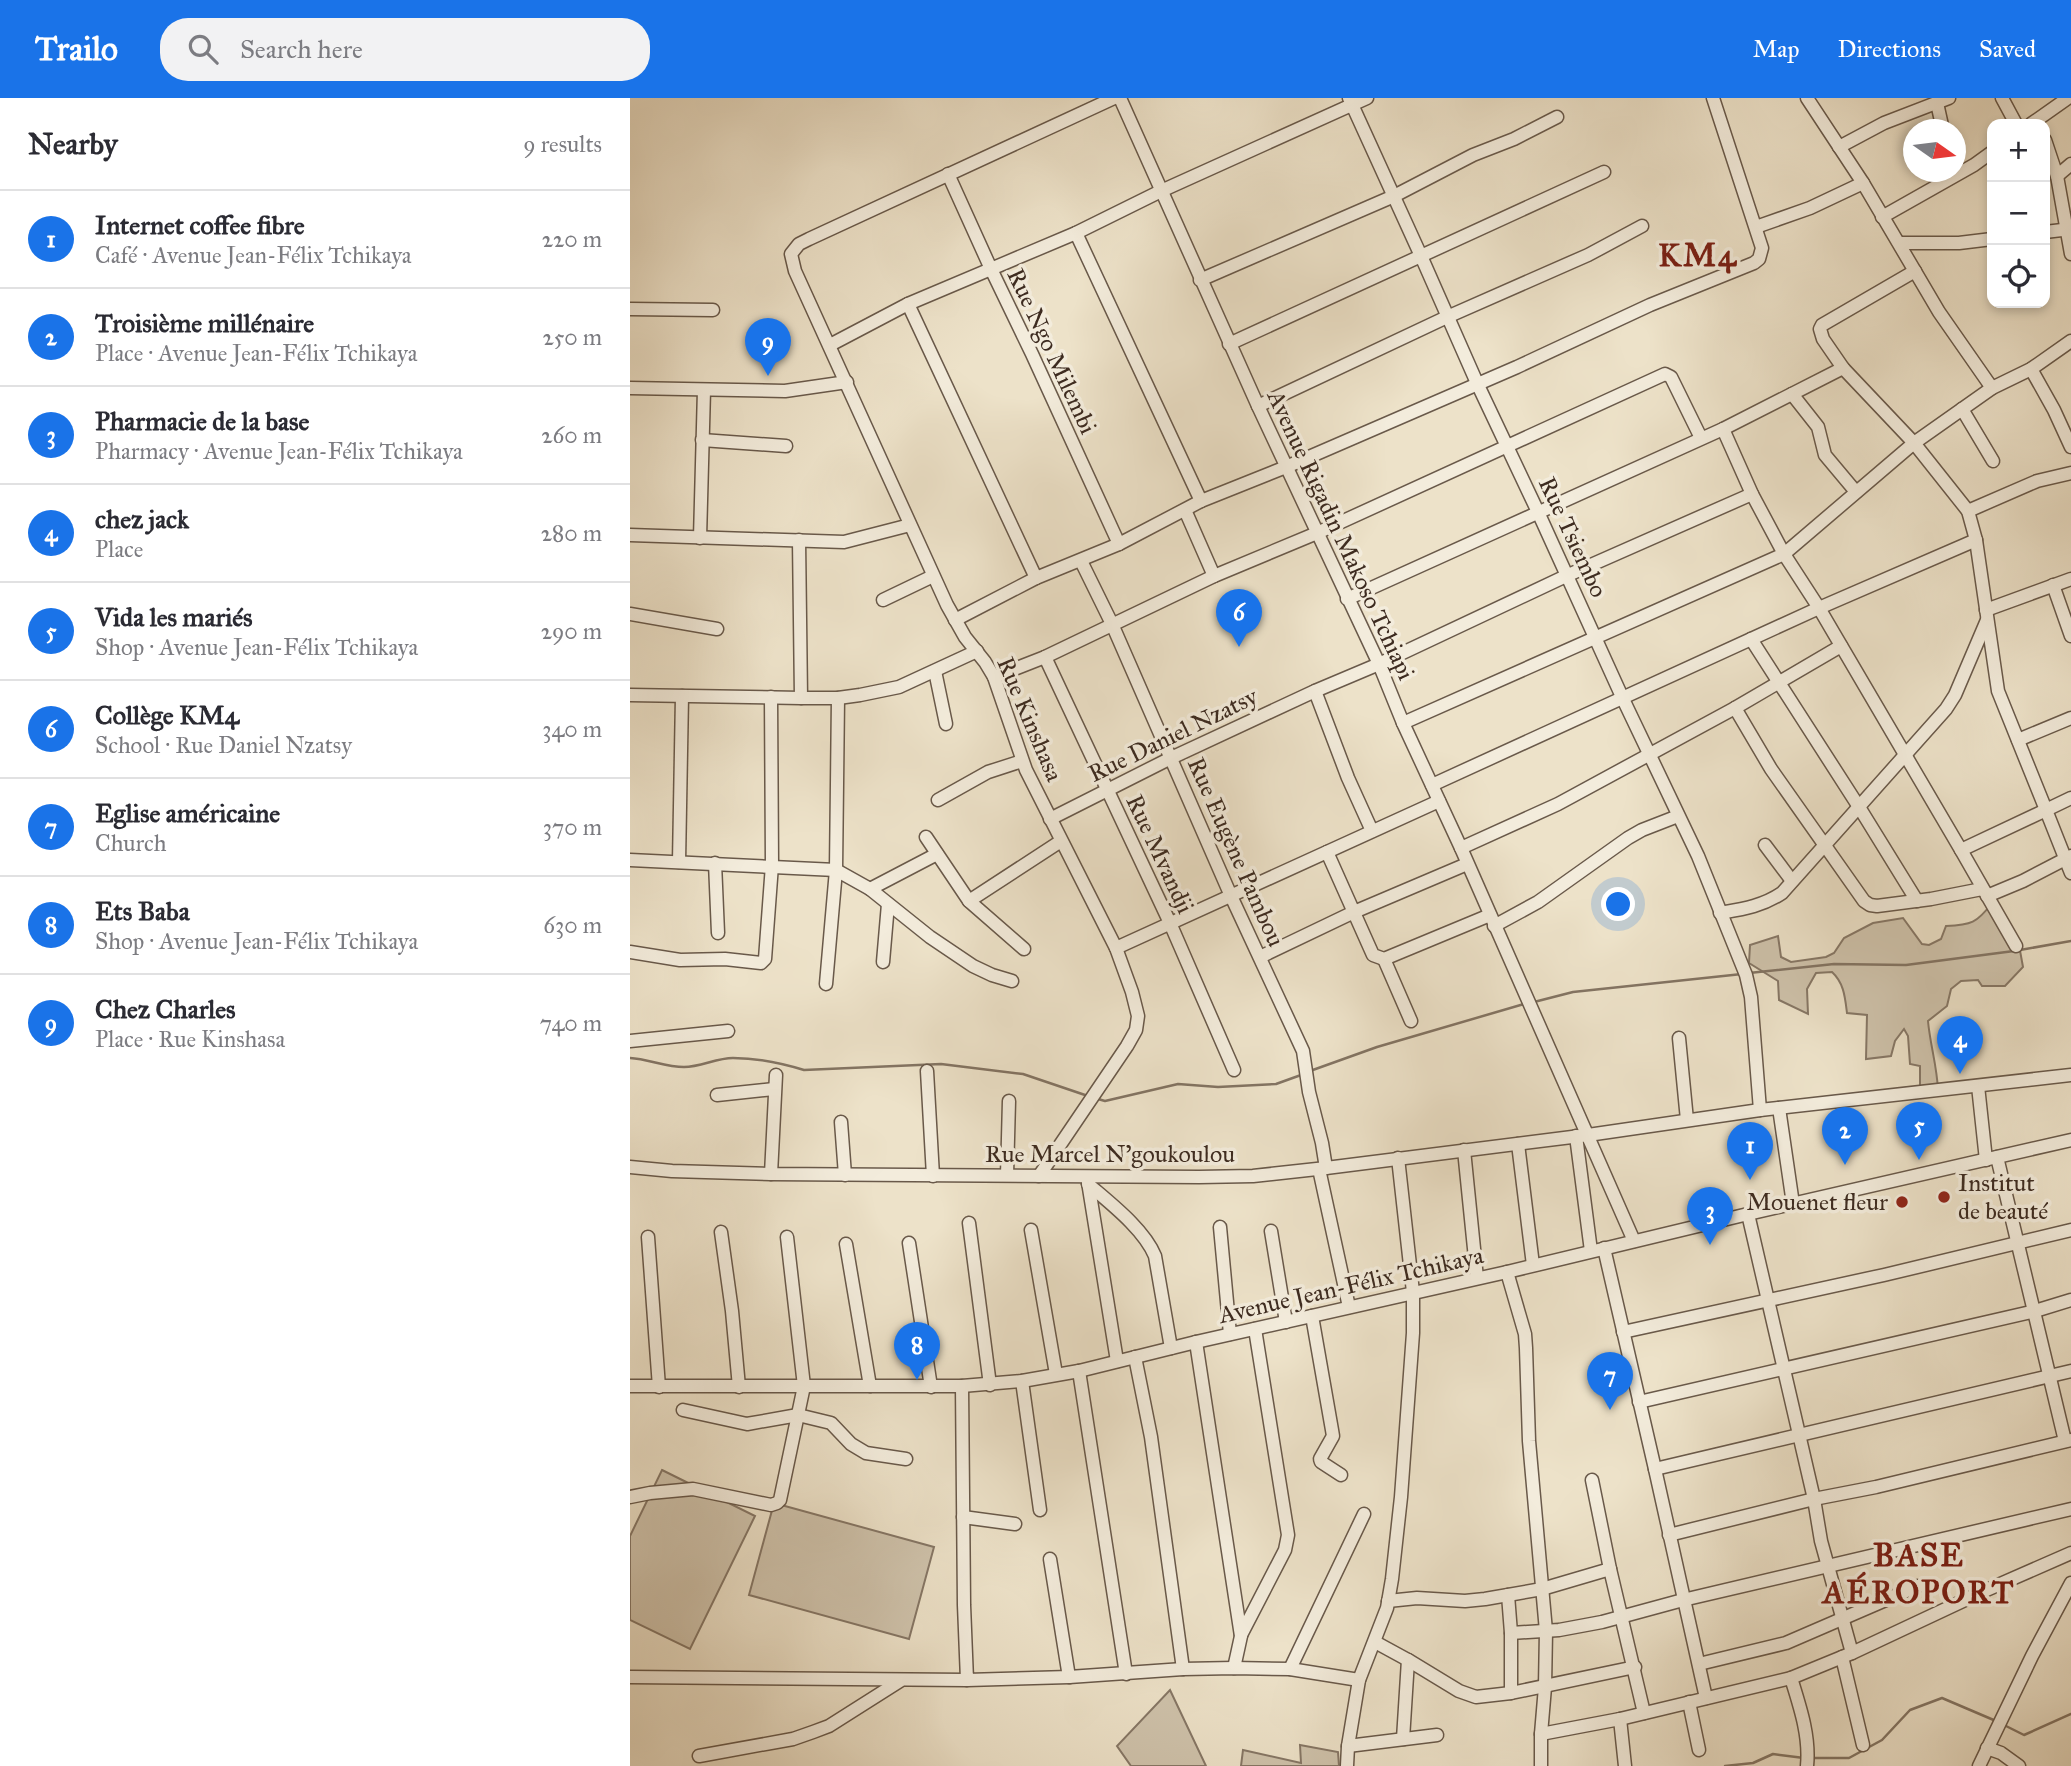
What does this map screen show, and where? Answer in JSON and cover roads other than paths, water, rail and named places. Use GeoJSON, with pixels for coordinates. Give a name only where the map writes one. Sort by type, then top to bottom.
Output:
{"type":"FeatureCollection","features":[{"type":"Feature","properties":{"kind":"street"},"geometry":{"type":"LineString","coordinates":[[948,174],[1114,98]]}},
{"type":"Feature","properties":{"kind":"street","name":"Avenue Rigadin Makoso Tchiapi"},"geometry":{"type":"LineString","coordinates":[[1120,98],[1229,344],[1379,663],[1403,723],[1524,990],[1582,1136],[1634,1241]]}},
{"type":"Feature","properties":{"kind":"street"},"geometry":{"type":"LineString","coordinates":[[830,345],[908,304],[1076,233],[1350,102],[1367,98]]}},
{"type":"Feature","properties":{"kind":"street"},"geometry":{"type":"LineString","coordinates":[[955,620],[1036,579],[1119,544],[1201,501],[1541,356],[1650,305],[1754,263],[1762,255],[1756,227],[1713,98]]}},
{"type":"Feature","properties":{"kind":"street"},"geometry":{"type":"LineString","coordinates":[[1807,98],[1863,183],[1939,312],[1992,388]]}},
{"type":"Feature","properties":{"kind":"street"},"geometry":{"type":"LineString","coordinates":[[1839,147],[1884,123],[1932,102],[1950,98]]}},
{"type":"Feature","properties":{"kind":"street"},"geometry":{"type":"LineString","coordinates":[[2003,98],[2014,119]]}},
{"type":"Feature","properties":{"kind":"street"},"geometry":{"type":"LineString","coordinates":[[2040,119],[2068,98]]}},
{"type":"Feature","properties":{"kind":"street","name":"Rue Tsiembo"},"geometry":{"type":"LineString","coordinates":[[1350,102],[1566,576],[1698,856],[1746,975],[1751,997],[1760,1110]]}},
{"type":"Feature","properties":{"kind":"street"},"geometry":{"type":"LineString","coordinates":[[1932,102],[1939,119]]}},
{"type":"Feature","properties":{"kind":"street"},"geometry":{"type":"LineString","coordinates":[[1200,280],[1394,196],[1473,155],[1514,139],[1557,117]]}},
{"type":"Feature","properties":{"kind":"street"},"geometry":{"type":"LineString","coordinates":[[2050,154],[2069,230],[2071,254]]}},
{"type":"Feature","properties":{"kind":"street"},"geometry":{"type":"LineString","coordinates":[[1882,217],[1987,155]]}},
{"type":"Feature","properties":{"kind":"street"},"geometry":{"type":"LineString","coordinates":[[2057,176],[2071,164]]}},
{"type":"Feature","properties":{"kind":"street"},"geometry":{"type":"LineString","coordinates":[[1229,344],[1604,172]]}},
{"type":"Feature","properties":{"kind":"street","name":"Rue Kinshasa"},"geometry":{"type":"LineString","coordinates":[[948,174],[799,244],[791,258],[933,576],[955,620],[994,677],[1022,761],[1115,948],[1136,1005],[1136,1030],[1127,1046],[1039,1176]]}},
{"type":"Feature","properties":{"kind":"street","name":"Rue Ngo Milembi"},"geometry":{"type":"LineString","coordinates":[[948,174],[1119,544]]}},
{"type":"Feature","properties":{"kind":"street"},"geometry":{"type":"LineString","coordinates":[[1756,227],[1810,208],[1863,183]]}},
{"type":"Feature","properties":{"kind":"street"},"geometry":{"type":"LineString","coordinates":[[1258,407],[1447,317],[1588,256],[1642,226]]}},
{"type":"Feature","properties":{"kind":"street"},"geometry":{"type":"LineString","coordinates":[[2050,232],[2069,230]]}},
{"type":"Feature","properties":{"kind":"street"},"geometry":{"type":"LineString","coordinates":[[1076,233],[1201,501]]}},
{"type":"Feature","properties":{"kind":"street"},"geometry":{"type":"LineString","coordinates":[[1900,243],[1959,243],[1987,240]]}},
{"type":"Feature","properties":{"kind":"street"},"geometry":{"type":"LineString","coordinates":[[1914,271],[1821,326],[1820,332],[1843,369],[1914,443],[1968,511],[1976,540],[1998,691],[2068,858],[2071,873]]}},
{"type":"Feature","properties":{"kind":"street"},"geometry":{"type":"LineString","coordinates":[[908,304],[1036,579]]}},
{"type":"Feature","properties":{"kind":"street"},"geometry":{"type":"LineString","coordinates":[[630,309],[713,310]]}},
{"type":"Feature","properties":{"kind":"street"},"geometry":{"type":"LineString","coordinates":[[1403,723],[1784,554],[1914,443],[1992,388],[2031,369],[2071,341]]}},
{"type":"Feature","properties":{"kind":"street"},"geometry":{"type":"LineString","coordinates":[[1347,599],[1723,429],[1843,369]]}},
{"type":"Feature","properties":{"kind":"street"},"geometry":{"type":"LineString","coordinates":[[2031,369],[2071,447]]}},
{"type":"Feature","properties":{"kind":"street"},"geometry":{"type":"LineString","coordinates":[[994,677],[1045,657],[1214,576],[1317,533],[1665,374],[1671,377],[1701,439]]}},
{"type":"Feature","properties":{"kind":"street"},"geometry":{"type":"LineString","coordinates":[[630,388],[785,391],[847,382]]}},
{"type":"Feature","properties":{"kind":"street"},"geometry":{"type":"LineString","coordinates":[[700,538],[704,390]]}},
{"type":"Feature","properties":{"kind":"street"},"geometry":{"type":"LineString","coordinates":[[1792,394],[1818,427],[1825,455],[1856,492]]}},
{"type":"Feature","properties":{"kind":"street"},"geometry":{"type":"LineString","coordinates":[[1962,409],[1993,461]]}},
{"type":"Feature","properties":{"kind":"street"},"geometry":{"type":"LineString","coordinates":[[1723,429],[1752,494],[1784,554],[1819,608],[2016,946]]}},
{"type":"Feature","properties":{"kind":"street"},"geometry":{"type":"LineString","coordinates":[[702,440],[786,446]]}},
{"type":"Feature","properties":{"kind":"street"},"geometry":{"type":"LineString","coordinates":[[1968,511],[2038,481],[2071,473]]}},
{"type":"Feature","properties":{"kind":"street","name":"Rue Daniel Nzatsy"},"geometry":{"type":"LineString","coordinates":[[1050,819],[1171,758],[1315,691],[1752,494]]}},
{"type":"Feature","properties":{"kind":"street"},"geometry":{"type":"LineString","coordinates":[[1185,510],[1214,576]]}},
{"type":"Feature","properties":{"kind":"street"},"geometry":{"type":"LineString","coordinates":[[630,535],[853,541],[910,524]]}},
{"type":"Feature","properties":{"kind":"street"},"geometry":{"type":"LineString","coordinates":[[799,540],[802,698]]}},
{"type":"Feature","properties":{"kind":"street"},"geometry":{"type":"LineString","coordinates":[[1432,785],[1819,608],[1976,540]]}},
{"type":"Feature","properties":{"kind":"street","name":"Rue Eugène Pambou"},"geometry":{"type":"LineString","coordinates":[[1081,561],[1112,624],[1231,896],[1303,1051],[1309,1092],[1322,1143],[1322,1169],[1349,1307]]}},
{"type":"Feature","properties":{"kind":"street"},"geometry":{"type":"LineString","coordinates":[[883,600],[933,576]]}},
{"type":"Feature","properties":{"kind":"street"},"geometry":{"type":"LineString","coordinates":[[1720,913],[1754,907],[1782,893],[1946,709],[1955,695],[1987,615],[2071,579]]}},
{"type":"Feature","properties":{"kind":"street"},"geometry":{"type":"LineString","coordinates":[[2053,585],[2071,636]]}},
{"type":"Feature","properties":{"kind":"street"},"geometry":{"type":"LineString","coordinates":[[630,614],[717,629]]}},
{"type":"Feature","properties":{"kind":"street"},"geometry":{"type":"LineString","coordinates":[[1751,639],[1917,901]]}},
{"type":"Feature","properties":{"kind":"street"},"geometry":{"type":"LineString","coordinates":[[1461,848],[1558,804],[1735,708],[1841,646]]}},
{"type":"Feature","properties":{"kind":"street"},"geometry":{"type":"LineString","coordinates":[[630,695],[838,698],[881,692],[907,684],[977,651]]}},
{"type":"Feature","properties":{"kind":"street","name":"Rue Mvandji"},"geometry":{"type":"LineString","coordinates":[[1045,657],[1170,923],[1234,1070]]}},
{"type":"Feature","properties":{"kind":"street"},"geometry":{"type":"LineString","coordinates":[[935,671],[946,724]]}},
{"type":"Feature","properties":{"kind":"street"},"geometry":{"type":"LineString","coordinates":[[1315,691],[1348,778],[1372,831]]}},
{"type":"Feature","properties":{"kind":"street"},"geometry":{"type":"LineString","coordinates":[[679,862],[682,696]]}},
{"type":"Feature","properties":{"kind":"street"},"geometry":{"type":"LineString","coordinates":[[630,952],[680,960],[724,959],[761,963],[765,959],[772,865],[771,697]]}},
{"type":"Feature","properties":{"kind":"street"},"geometry":{"type":"LineString","coordinates":[[826,984],[835,870],[838,698]]}},
{"type":"Feature","properties":{"kind":"street"},"geometry":{"type":"LineString","coordinates":[[1735,708],[1771,769],[1864,901],[1870,905],[1985,892],[2022,881],[2068,858]]}},
{"type":"Feature","properties":{"kind":"street"},"geometry":{"type":"LineString","coordinates":[[2018,740],[2071,718]]}},
{"type":"Feature","properties":{"kind":"street"},"geometry":{"type":"LineString","coordinates":[[938,800],[988,772],[1022,761]]}},
{"type":"Feature","properties":{"kind":"street"},"geometry":{"type":"LineString","coordinates":[[1961,849],[2071,798]]}},
{"type":"Feature","properties":{"kind":"street"},"geometry":{"type":"LineString","coordinates":[[1115,948],[1439,801]]}},
{"type":"Feature","properties":{"kind":"street"},"geometry":{"type":"LineString","coordinates":[[1327,852],[1373,955],[1384,959],[1538,902],[1628,838],[1678,816]]}},
{"type":"Feature","properties":{"kind":"street"},"geometry":{"type":"LineString","coordinates":[[926,837],[969,901],[1024,949]]}},
{"type":"Feature","properties":{"kind":"street"},"geometry":{"type":"LineString","coordinates":[[969,901],[1061,841]]}},
{"type":"Feature","properties":{"kind":"street"},"geometry":{"type":"LineString","coordinates":[[1765,845],[1792,881]]}},
{"type":"Feature","properties":{"kind":"street"},"geometry":{"type":"LineString","coordinates":[[870,889],[937,854]]}},
{"type":"Feature","properties":{"kind":"street"},"geometry":{"type":"LineString","coordinates":[[630,860],[835,870],[870,889],[951,953],[973,967],[1012,981]]}},
{"type":"Feature","properties":{"kind":"street"},"geometry":{"type":"LineString","coordinates":[[715,863],[718,933]]}},
{"type":"Feature","properties":{"kind":"street"},"geometry":{"type":"LineString","coordinates":[[1261,957],[1354,912],[1467,864]]}},
{"type":"Feature","properties":{"kind":"street"},"geometry":{"type":"LineString","coordinates":[[883,962],[888,904]]}},
{"type":"Feature","properties":{"kind":"street"},"geometry":{"type":"LineString","coordinates":[[1384,959],[1411,1021]]}},
{"type":"Feature","properties":{"kind":"street"},"geometry":{"type":"LineString","coordinates":[[630,1041],[728,1031]]}},
{"type":"Feature","properties":{"kind":"street"},"geometry":{"type":"LineString","coordinates":[[1679,1038],[1687,1120]]}},
{"type":"Feature","properties":{"kind":"street"},"geometry":{"type":"LineString","coordinates":[[927,1071],[933,1176]]}},
{"type":"Feature","properties":{"kind":"street"},"geometry":{"type":"LineString","coordinates":[[771,1174],[776,1075]]}},
{"type":"Feature","properties":{"kind":"street","name":"Rue Marcel N'goukoulou"},"geometry":{"type":"LineString","coordinates":[[630,1167],[771,1174],[1007,1175],[1088,1180],[1253,1176],[1582,1136],[1760,1110],[2071,1075]]}},
{"type":"Feature","properties":{"kind":"street"},"geometry":{"type":"LineString","coordinates":[[1669,1535],[2068,1440],[2018,1243],[1992,1159],[1978,1086]]}},
{"type":"Feature","properties":{"kind":"street"},"geometry":{"type":"LineString","coordinates":[[717,1095],[774,1089]]}},
{"type":"Feature","properties":{"kind":"street"},"geometry":{"type":"LineString","coordinates":[[1007,1175],[1009,1101]]}},
{"type":"Feature","properties":{"kind":"street"},"geometry":{"type":"LineString","coordinates":[[1779,1108],[1793,1204]]}},
{"type":"Feature","properties":{"kind":"street"},"geometry":{"type":"LineString","coordinates":[[841,1122],[845,1175]]}},
{"type":"Feature","properties":{"kind":"street"},"geometry":{"type":"LineString","coordinates":[[1582,1136],[1597,1250],[1623,1332],[1706,1698]]}},
{"type":"Feature","properties":{"kind":"street","name":"Avenue Jean-Félix Tchikaya"},"geometry":{"type":"LineString","coordinates":[[630,1386],[962,1387],[1022,1381],[1079,1371],[2071,1140]]}},
{"type":"Feature","properties":{"kind":"street"},"geometry":{"type":"LineString","coordinates":[[1518,1143],[1533,1265]]}},
{"type":"Feature","properties":{"kind":"street"},"geometry":{"type":"LineString","coordinates":[[1464,1150],[1477,1278]]}},
{"type":"Feature","properties":{"kind":"street"},"geometry":{"type":"LineString","coordinates":[[1347,1766],[1359,1680],[1388,1601],[1401,1497],[1413,1333],[1413,1292],[1398,1158]]}},
{"type":"Feature","properties":{"kind":"street"},"geometry":{"type":"LineString","coordinates":[[1088,1180],[1151,1247],[1155,1256],[1171,1348]]}},
{"type":"Feature","properties":{"kind":"street"},"geometry":{"type":"LineString","coordinates":[[1088,1180],[1117,1362]]}},
{"type":"Feature","properties":{"kind":"street"},"geometry":{"type":"LineString","coordinates":[[1748,1214],[1800,1436],[1827,1566],[1843,1620],[1863,1745]]}},
{"type":"Feature","properties":{"kind":"street"},"geometry":{"type":"LineString","coordinates":[[969,1223],[990,1385]]}},
{"type":"Feature","properties":{"kind":"street"},"geometry":{"type":"LineString","coordinates":[[1220,1227],[1230,1334]]}},
{"type":"Feature","properties":{"kind":"street"},"geometry":{"type":"LineString","coordinates":[[1031,1230],[1056,1374]]}},
{"type":"Feature","properties":{"kind":"street"},"geometry":{"type":"LineString","coordinates":[[1623,1332],[2071,1230]]}},
{"type":"Feature","properties":{"kind":"street"},"geometry":{"type":"LineString","coordinates":[[1271,1231],[1286,1322]]}},
{"type":"Feature","properties":{"kind":"street"},"geometry":{"type":"LineString","coordinates":[[721,1232],[739,1387]]}},
{"type":"Feature","properties":{"kind":"street"},"geometry":{"type":"LineString","coordinates":[[648,1237],[659,1387]]}},
{"type":"Feature","properties":{"kind":"street"},"geometry":{"type":"LineString","coordinates":[[630,1497],[693,1489],[771,1505],[780,1500],[804,1386],[787,1237]]}},
{"type":"Feature","properties":{"kind":"street"},"geometry":{"type":"LineString","coordinates":[[909,1243],[931,1387]]}},
{"type":"Feature","properties":{"kind":"street"},"geometry":{"type":"LineString","coordinates":[[846,1244],[870,1386]]}},
{"type":"Feature","properties":{"kind":"street"},"geometry":{"type":"LineString","coordinates":[[1507,1272],[1527,1348],[1529,1441],[1546,1630],[1541,1766]]}},
{"type":"Feature","properties":{"kind":"street"},"geometry":{"type":"LineString","coordinates":[[1639,1402],[2035,1311],[2071,1300]]}},
{"type":"Feature","properties":{"kind":"street"},"geometry":{"type":"LineString","coordinates":[[1312,1315],[1332,1430],[1331,1440],[1320,1460],[1341,1475]]}},
{"type":"Feature","properties":{"kind":"street"},"geometry":{"type":"LineString","coordinates":[[1234,1668],[1241,1636],[1285,1550],[1289,1535],[1255,1329]]}},
{"type":"Feature","properties":{"kind":"street"},"geometry":{"type":"LineString","coordinates":[[1196,1342],[1241,1636]]}},
{"type":"Feature","properties":{"kind":"street"},"geometry":{"type":"LineString","coordinates":[[1135,1357],[1151,1437],[1183,1669]]}},
{"type":"Feature","properties":{"kind":"street"},"geometry":{"type":"LineString","coordinates":[[1079,1371],[1126,1674]]}},
{"type":"Feature","properties":{"kind":"street"},"geometry":{"type":"LineString","coordinates":[[1655,1469],[2071,1371]]}},
{"type":"Feature","properties":{"kind":"street"},"geometry":{"type":"LineString","coordinates":[[1022,1381],[1040,1510]]}},
{"type":"Feature","properties":{"kind":"street"},"geometry":{"type":"LineString","coordinates":[[962,1387],[967,1680]]}},
{"type":"Feature","properties":{"kind":"street"},"geometry":{"type":"LineString","coordinates":[[683,1410],[747,1424],[798,1415],[831,1423],[851,1444],[866,1453],[906,1459]]}},
{"type":"Feature","properties":{"kind":"street"},"geometry":{"type":"LineString","coordinates":[[1592,1480],[1644,1713]]}},
{"type":"Feature","properties":{"kind":"street"},"geometry":{"type":"LineString","coordinates":[[1511,1633],[1589,1625],[1683,1600],[2071,1509]]}},
{"type":"Feature","properties":{"kind":"street"},"geometry":{"type":"LineString","coordinates":[[1290,1669],[1364,1514]]}},
{"type":"Feature","properties":{"kind":"street"},"geometry":{"type":"LineString","coordinates":[[963,1517],[1015,1524]]}},
{"type":"Feature","properties":{"kind":"street"},"geometry":{"type":"LineString","coordinates":[[1541,1734],[1620,1719],[1791,1678],[2071,1553]]}},
{"type":"Feature","properties":{"kind":"street"},"geometry":{"type":"LineString","coordinates":[[1050,1559],[1069,1677]]}},
{"type":"Feature","properties":{"kind":"street"},"geometry":{"type":"LineString","coordinates":[[1388,1601],[1417,1598],[1485,1600],[1542,1589],[1610,1569]]}},
{"type":"Feature","properties":{"kind":"street"},"geometry":{"type":"LineString","coordinates":[[1979,1766],[2071,1583]]}},
{"type":"Feature","properties":{"kind":"street"},"geometry":{"type":"LineString","coordinates":[[1699,1664],[1786,1643],[1918,1586]]}},
{"type":"Feature","properties":{"kind":"street"},"geometry":{"type":"LineString","coordinates":[[1508,1595],[1511,1693]]}},
{"type":"Feature","properties":{"kind":"street"},"geometry":{"type":"LineString","coordinates":[[1375,1642],[1459,1691],[1476,1697],[1545,1687],[1635,1667]]}},
{"type":"Feature","properties":{"kind":"street"},"geometry":{"type":"LineString","coordinates":[[1403,1739],[1408,1660]]}},
{"type":"Feature","properties":{"kind":"street"},"geometry":{"type":"LineString","coordinates":[[630,1677],[967,1680],[1234,1668],[1290,1669],[1359,1680]]}},
{"type":"Feature","properties":{"kind":"street"},"geometry":{"type":"LineString","coordinates":[[1791,1678],[1806,1732],[1807,1766]]}},
{"type":"Feature","properties":{"kind":"street"},"geometry":{"type":"LineString","coordinates":[[699,1756],[793,1739],[829,1726],[900,1680]]}},
{"type":"Feature","properties":{"kind":"street"},"geometry":{"type":"LineString","coordinates":[[1689,1702],[1699,1750]]}},
{"type":"Feature","properties":{"kind":"street"},"geometry":{"type":"LineString","coordinates":[[1620,1719],[1625,1766]]}},
{"type":"Feature","properties":{"kind":"street"},"geometry":{"type":"LineString","coordinates":[[1348,1746],[1437,1735]]}},
{"type":"Feature","properties":{"kind":"street"},"geometry":{"type":"LineString","coordinates":[[1987,1748],[2001,1752],[2018,1766]]}},
{"type":"Feature","properties":{"kind":"waterway"},"geometry":{"type":"LineString","coordinates":[[2020,950],[2071,941]]}},
{"type":"Feature","properties":{"kind":"waterway"},"geometry":{"type":"LineString","coordinates":[[1749,973],[1834,964],[1906,965],[2014,951]]}},
{"type":"Feature","properties":{"kind":"waterway"},"geometry":{"type":"LineString","coordinates":[[1534,1002],[1573,992],[1742,974]]}},
{"type":"Feature","properties":{"kind":"waterway"},"geometry":{"type":"LineString","coordinates":[[1310,1071],[1377,1047],[1524,1004]]}},
{"type":"Feature","properties":{"kind":"waterway"},"geometry":{"type":"LineString","coordinates":[[630,1058],[684,1067],[727,1058],[742,1058],[769,1061],[804,1070],[941,1064],[1023,1074],[1088,1096]]}},
{"type":"Feature","properties":{"kind":"waterway"},"geometry":{"type":"LineString","coordinates":[[1098,1099],[1105,1101],[1178,1084],[1218,1087],[1276,1084],[1301,1075]]}},
{"type":"Feature","properties":{"kind":"waterway"},"geometry":{"type":"LineString","coordinates":[[1810,1758],[1849,1758],[1882,1740],[1910,1710],[1942,1698],[1996,1721]]}},
{"type":"Feature","properties":{"kind":"waterway"},"geometry":{"type":"LineString","coordinates":[[2002,1724],[2024,1735],[2071,1714]]}},
{"type":"Feature","properties":{"kind":"waterway"},"geometry":{"type":"LineString","coordinates":[[1725,1766],[1753,1763],[1773,1754],[1804,1758]]}},
{"type":"Feature","properties":{"kind":"place","name":"Chez Charles"},"geometry":{"type":"Point","coordinates":[768,376]}},
{"type":"Feature","properties":{"kind":"place","name":"Collège KM4"},"geometry":{"type":"Point","coordinates":[1239,647]}},
{"type":"Feature","properties":{"kind":"place","name":"chez jack"},"geometry":{"type":"Point","coordinates":[1960,1074]}},
{"type":"Feature","properties":{"kind":"place","name":"Vida les mariés"},"geometry":{"type":"Point","coordinates":[1919,1160]}},
{"type":"Feature","properties":{"kind":"place","name":"Troisième millénaire"},"geometry":{"type":"Point","coordinates":[1845,1165]}},
{"type":"Feature","properties":{"kind":"place","name":"Internet coffee fibre"},"geometry":{"type":"Point","coordinates":[1750,1180]}},
{"type":"Feature","properties":{"kind":"place","name":"Institut de beauté"},"geometry":{"type":"Point","coordinates":[1944,1197]}},
{"type":"Feature","properties":{"kind":"place","name":"Mouenet fleur"},"geometry":{"type":"Point","coordinates":[1902,1202]}},
{"type":"Feature","properties":{"kind":"place","name":"Pharmacie de la base"},"geometry":{"type":"Point","coordinates":[1710,1245]}},
{"type":"Feature","properties":{"kind":"place","name":"Ets Baba"},"geometry":{"type":"Point","coordinates":[917,1380]}},
{"type":"Feature","properties":{"kind":"place","name":"Eglise américaine"},"geometry":{"type":"Point","coordinates":[1610,1410]}},
{"type":"Feature","properties":{"kind":"district","name":"KM4"},"geometry":{"type":"Point","coordinates":[1698,255]}},
{"type":"Feature","properties":{"kind":"district","name":"BASE AÉROPORT"},"geometry":{"type":"Point","coordinates":[1919,1574]}}]}
